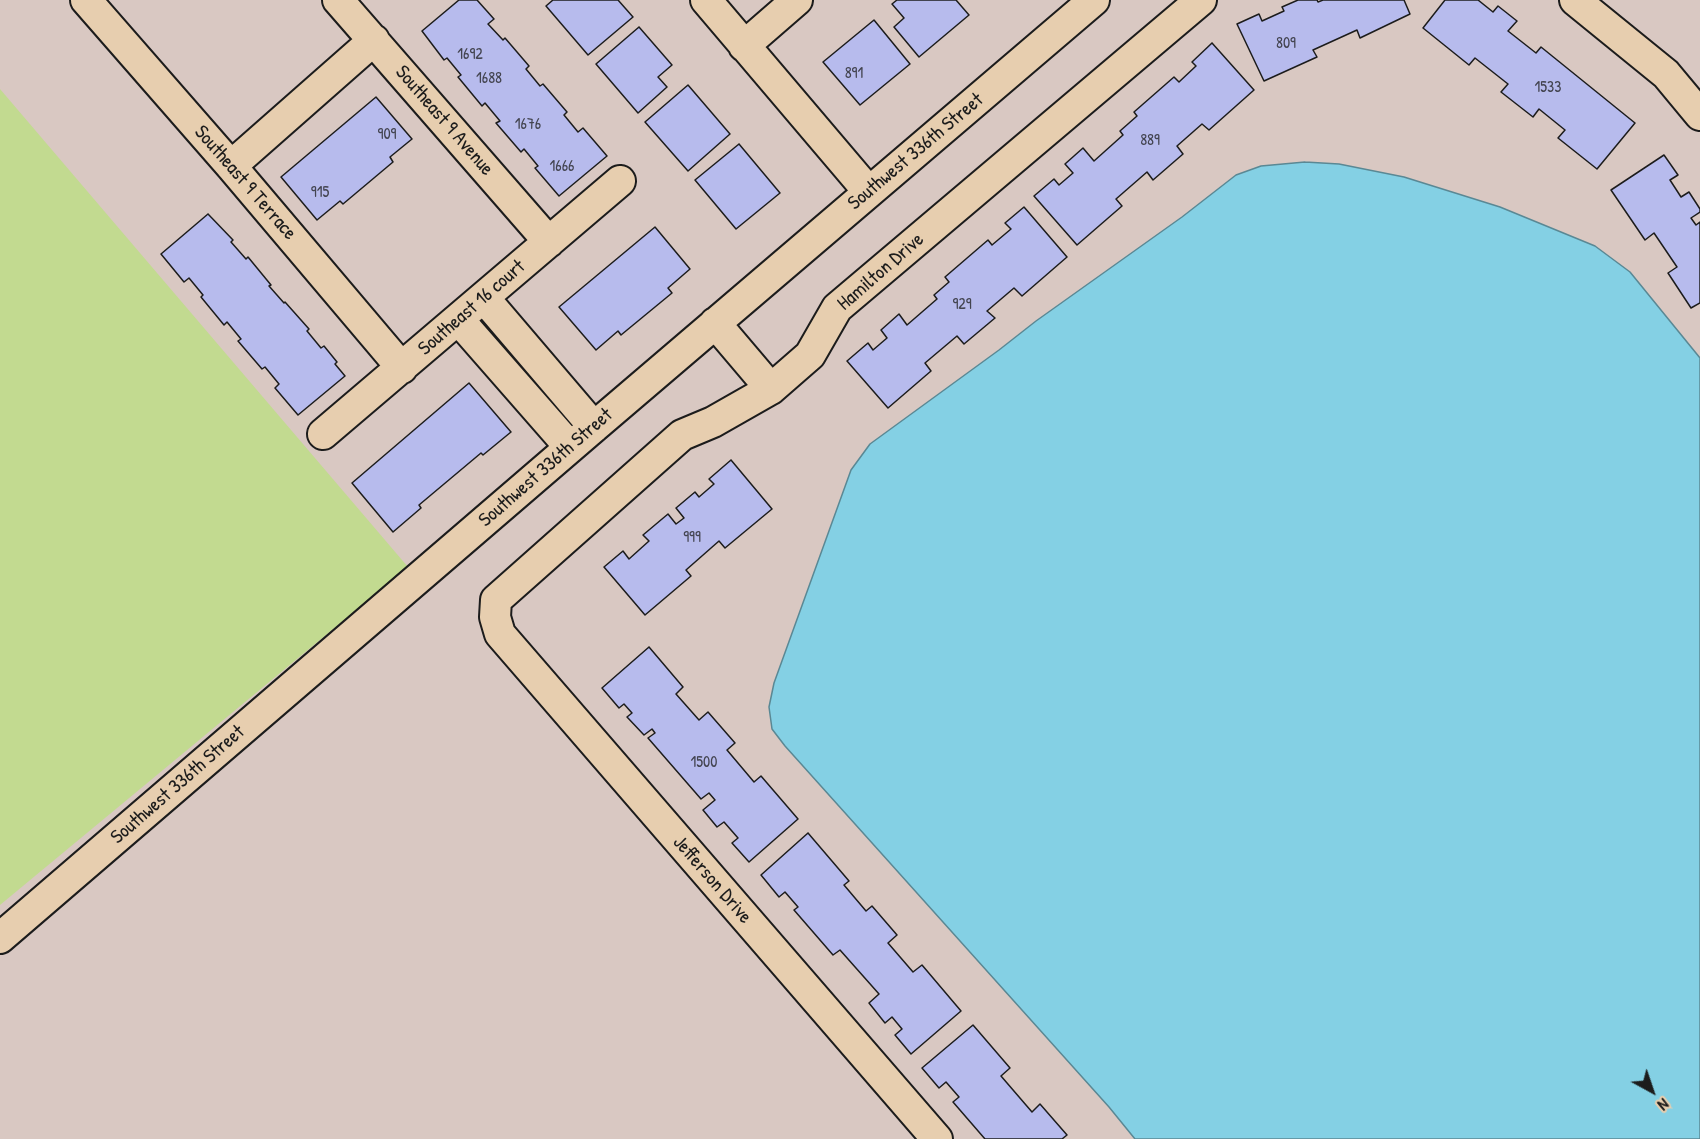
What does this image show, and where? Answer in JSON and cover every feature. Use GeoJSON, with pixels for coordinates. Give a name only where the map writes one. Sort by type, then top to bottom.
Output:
{"type":"FeatureCollection","features":[{"type":"Feature","properties":{"kind":"street","name":"Southeast 9 Terrace"},"geometry":{"type":"LineString","coordinates":[[86,0],[231,166],[402,368]]}},
{"type":"Feature","properties":{"kind":"street","name":"Southeast 9 Avenue"},"geometry":{"type":"LineString","coordinates":[[338,0],[549,242]]}},
{"type":"Feature","properties":{"kind":"street"},"geometry":{"type":"LineString","coordinates":[[706,0],[869,192]]}},
{"type":"Feature","properties":{"kind":"street"},"geometry":{"type":"LineString","coordinates":[[744,46],[797,0]]}},
{"type":"Feature","properties":{"kind":"street","name":"Southwest 336th Street"},"geometry":{"type":"LineString","coordinates":[[0,938],[1094,0]]}},
{"type":"Feature","properties":{"kind":"street","name":"Hamilton Drive"},"geometry":{"type":"LineString","coordinates":[[495,616],[496,600],[682,435],[713,422],[771,389],[810,355],[837,308],[1201,0]]}},
{"type":"Feature","properties":{"kind":"street"},"geometry":{"type":"LineString","coordinates":[[1575,0],[1666,74],[1700,115]]}},
{"type":"Feature","properties":{"kind":"street"},"geometry":{"type":"LineString","coordinates":[[231,166],[374,40]]}},
{"type":"Feature","properties":{"kind":"street","name":"Southeast 16 court"},"geometry":{"type":"LineString","coordinates":[[323,434],[620,181]]}},
{"type":"Feature","properties":{"kind":"street"},"geometry":{"type":"LineString","coordinates":[[484,298],[594,427]]}},
{"type":"Feature","properties":{"kind":"street"},"geometry":{"type":"LineString","coordinates":[[458,319],[570,447]]}},
{"type":"Feature","properties":{"kind":"street"},"geometry":{"type":"LineString","coordinates":[[715,323],[771,389]]}},
{"type":"Feature","properties":{"kind":"street","name":"Jefferson Drive"},"geometry":{"type":"LineString","coordinates":[[495,616],[500,634],[937,1139]]}},
{"type":"Feature","properties":{"kind":"green space"},"geometry":{"type":"Polygon","coordinates":[[[0,89],[408,567],[0,905],[0,89]]]}},
{"type":"Feature","properties":{"kind":"water"},"geometry":{"type":"Polygon","coordinates":[[[1305,162],[1339,164],[1404,177],[1500,207],[1595,246],[1630,272],[1700,358],[1700,1139],[1135,1139],[772,729],[769,707],[774,683],[851,470],[870,444],[1182,217],[1236,175],[1261,166],[1305,162]]]}},
{"type":"Feature","properties":{"kind":"building"},"geometry":{"type":"Polygon","coordinates":[[[459,0],[477,0],[494,19],[488,24],[503,40],[505,38],[529,66],[526,69],[540,86],[543,84],[567,112],[564,115],[578,132],[583,128],[607,156],[559,196],[535,168],[538,166],[524,149],[521,152],[496,123],[500,121],[485,103],[482,106],[458,77],[461,75],[447,58],[444,60],[422,31],[459,0]]]}},
{"type":"Feature","properties":{"kind":"building"},"geometry":{"type":"Polygon","coordinates":[[[553,0],[618,0],[633,17],[588,55],[546,6],[553,0]]]}},
{"type":"Feature","properties":{"kind":"building"},"geometry":{"type":"Polygon","coordinates":[[[897,0],[956,0],[969,15],[919,57],[894,27],[904,18],[892,4],[897,0]]]}},
{"type":"Feature","properties":{"kind":"building"},"geometry":{"type":"Polygon","coordinates":[[[1298,0],[1317,0],[1318,2],[1323,0],[1404,0],[1410,14],[1360,38],[1357,30],[1313,50],[1317,57],[1264,81],[1237,24],[1259,14],[1262,21],[1284,11],[1282,7],[1298,0]]]}},
{"type":"Feature","properties":{"kind":"building"},"geometry":{"type":"Polygon","coordinates":[[[1445,0],[1478,0],[1493,12],[1498,6],[1517,21],[1508,31],[1536,53],[1541,47],[1635,123],[1597,169],[1558,138],[1565,130],[1539,109],[1533,117],[1501,92],[1508,84],[1475,58],[1469,65],[1423,28],[1445,0]]]}},
{"type":"Feature","properties":{"kind":"building"},"geometry":{"type":"Polygon","coordinates":[[[874,20],[910,64],[860,105],[823,62],[874,20]]]}},
{"type":"Feature","properties":{"kind":"building"},"geometry":{"type":"Polygon","coordinates":[[[639,27],[672,65],[658,77],[667,87],[638,113],[596,64],[639,27]]]}},
{"type":"Feature","properties":{"kind":"building"},"geometry":{"type":"Polygon","coordinates":[[[1212,43],[1254,90],[1209,130],[1202,124],[1177,146],[1183,154],[1153,180],[1147,172],[1116,199],[1122,206],[1077,245],[1034,196],[1054,179],[1059,185],[1073,173],[1065,164],[1083,148],[1094,161],[1123,135],[1120,131],[1137,116],[1134,112],[1174,77],[1179,82],[1196,66],[1192,62],[1212,43]]]}},
{"type":"Feature","properties":{"kind":"building"},"geometry":{"type":"Polygon","coordinates":[[[688,85],[730,134],[688,171],[645,122],[688,85]]]}},
{"type":"Feature","properties":{"kind":"building"},"geometry":{"type":"Polygon","coordinates":[[[376,97],[412,139],[390,157],[393,162],[343,204],[340,201],[317,220],[281,177],[376,97]]]}},
{"type":"Feature","properties":{"kind":"building"},"geometry":{"type":"Polygon","coordinates":[[[739,144],[780,193],[736,229],[695,180],[739,144]]]}},
{"type":"Feature","properties":{"kind":"building"},"geometry":{"type":"Polygon","coordinates":[[[1664,155],[1678,175],[1670,180],[1681,197],[1689,192],[1700,209],[1700,212],[1691,218],[1696,225],[1700,222],[1700,303],[1691,308],[1668,273],[1677,267],[1654,233],[1645,240],[1611,190],[1664,155]]]}},
{"type":"Feature","properties":{"kind":"building"},"geometry":{"type":"Polygon","coordinates":[[[1024,207],[1067,257],[1022,296],[1014,288],[987,311],[995,318],[964,344],[957,336],[925,363],[931,371],[888,408],[847,361],[868,343],[873,350],[887,338],[881,330],[899,314],[907,325],[937,299],[934,295],[949,282],[945,277],[988,240],[992,245],[1011,229],[1005,223],[1024,207]]]}},
{"type":"Feature","properties":{"kind":"building"},"geometry":{"type":"Polygon","coordinates":[[[208,214],[309,329],[307,331],[321,348],[324,346],[345,376],[298,415],[275,388],[279,384],[265,367],[262,369],[238,341],[241,339],[227,322],[224,325],[189,278],[184,282],[161,254],[208,214]]]}},
{"type":"Feature","properties":{"kind":"building"},"geometry":{"type":"Polygon","coordinates":[[[655,227],[690,269],[668,288],[672,293],[621,335],[618,331],[596,350],[559,307],[655,227]]]}},
{"type":"Feature","properties":{"kind":"building"},"geometry":{"type":"Polygon","coordinates":[[[469,383],[511,432],[483,455],[481,453],[419,505],[421,508],[393,532],[352,483],[469,383]]]}},
{"type":"Feature","properties":{"kind":"building"},"geometry":{"type":"Polygon","coordinates":[[[731,460],[772,509],[725,548],[719,541],[686,570],[691,576],[645,615],[604,567],[623,551],[629,559],[649,541],[643,535],[668,514],[676,524],[684,518],[676,508],[695,492],[699,497],[714,484],[709,479],[731,460]]]}},
{"type":"Feature","properties":{"kind":"building"},"geometry":{"type":"Polygon","coordinates":[[[649,647],[683,687],[676,694],[699,720],[708,712],[735,743],[727,750],[754,782],[761,776],[798,819],[749,862],[732,843],[738,838],[724,822],[717,827],[703,810],[715,800],[709,793],[701,799],[648,738],[655,733],[652,729],[644,735],[627,717],[632,713],[624,704],[619,708],[602,688],[649,647]]]}},
{"type":"Feature","properties":{"kind":"building"},"geometry":{"type":"Polygon","coordinates":[[[808,833],[849,881],[844,885],[866,911],[872,906],[897,935],[888,943],[913,972],[922,965],[961,1011],[911,1054],[895,1035],[902,1029],[892,1017],[885,1023],[869,1003],[879,994],[840,950],[833,955],[794,910],[798,907],[785,892],[779,897],[761,875],[808,833]]]}},
{"type":"Feature","properties":{"kind":"building"},"geometry":{"type":"Polygon","coordinates":[[[973,1025],[1010,1068],[1001,1076],[1032,1112],[1040,1104],[1067,1135],[1062,1139],[985,1139],[953,1102],[959,1097],[946,1082],[939,1088],[922,1068],[973,1025]]]}}]}
